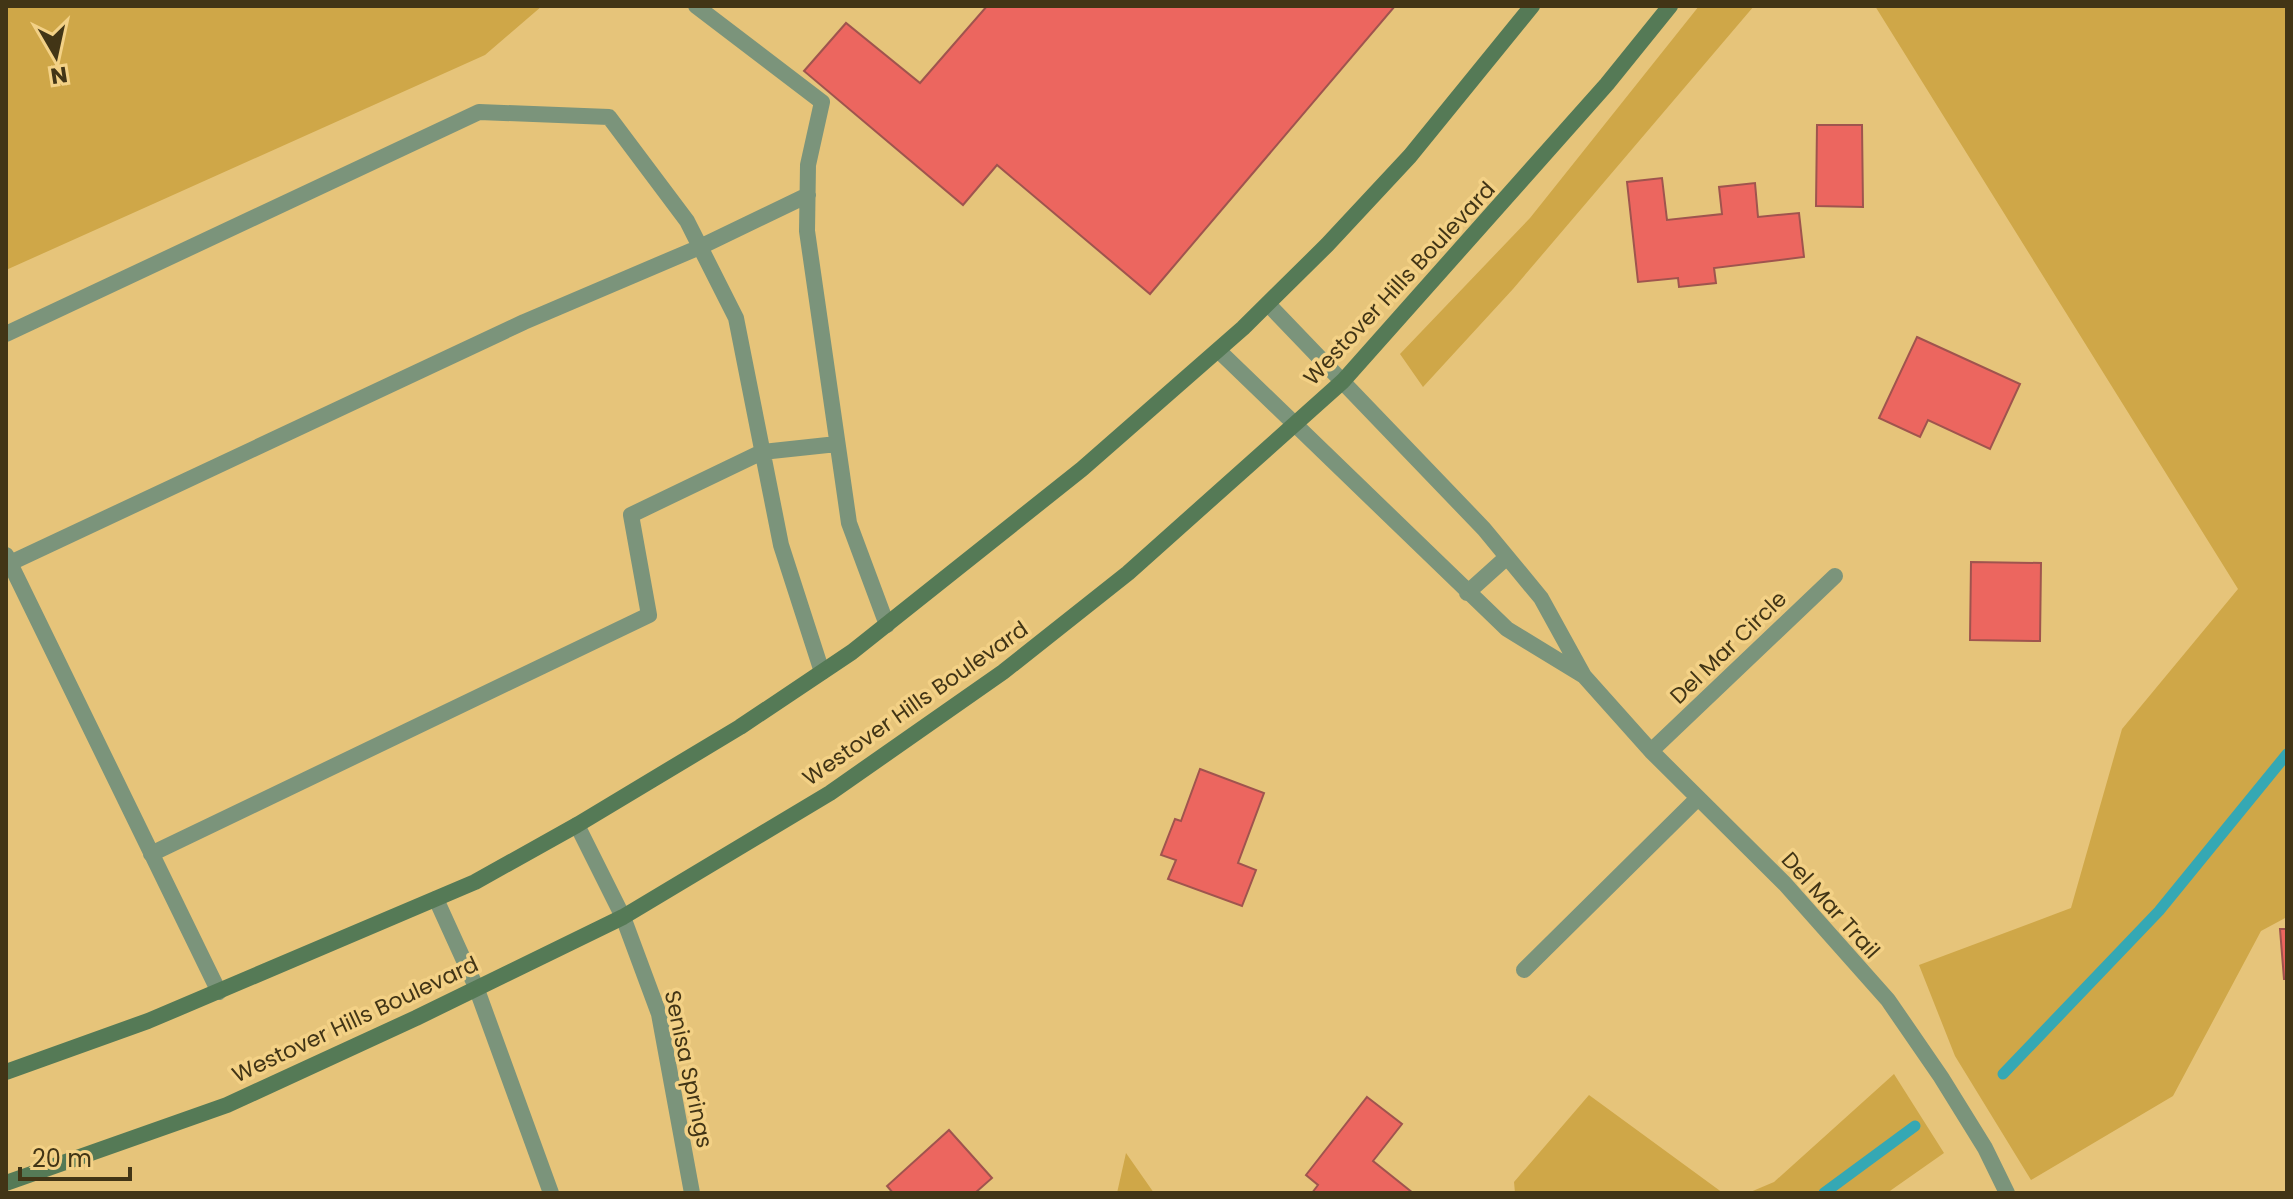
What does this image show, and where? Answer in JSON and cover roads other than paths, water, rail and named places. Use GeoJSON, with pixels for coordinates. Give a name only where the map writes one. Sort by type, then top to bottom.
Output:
{"type":"FeatureCollection","features":[{"type":"Feature","properties":{"kind":"main road"},"geometry":{"type":"LineString","coordinates":[[6,1072],[148,1021],[475,882],[740,727],[822,672],[887,625],[1082,469],[1219,351],[1327,245],[1410,156],[1532,6]]}},
{"type":"Feature","properties":{"kind":"main road","name":"Westover Hills Boulevard"},"geometry":{"type":"LineString","coordinates":[[6,1183],[227,1105],[416,1018],[623,917],[830,793],[1003,672],[1128,573],[1343,381],[1597,96],[1670,6]]}},
{"type":"Feature","properties":{"kind":"street"},"geometry":{"type":"LineString","coordinates":[[696,6],[822,102],[808,165],[807,231],[849,523],[887,625]]}},
{"type":"Feature","properties":{"kind":"street"},"geometry":{"type":"LineString","coordinates":[[6,334],[479,112],[609,117],[687,221],[736,318],[781,545],[822,672]]}},
{"type":"Feature","properties":{"kind":"street"},"geometry":{"type":"LineString","coordinates":[[219,992],[7,561],[524,322],[700,247],[808,195]]}},
{"type":"Feature","properties":{"kind":"street","name":"Del Mar Trail"},"geometry":{"type":"LineString","coordinates":[[1268,304],[1484,529],[1541,598],[1584,676],[1651,751],[1785,884],[1888,1000],[1985,1148],[2007,1193]]}},
{"type":"Feature","properties":{"kind":"street","name":"Del Mar Trail"},"geometry":{"type":"LineString","coordinates":[[1219,351],[1507,629],[1584,676]]}},
{"type":"Feature","properties":{"kind":"street"},"geometry":{"type":"LineString","coordinates":[[151,854],[649,615],[631,515],[762,452],[837,444]]}},
{"type":"Feature","properties":{"kind":"street"},"geometry":{"type":"LineString","coordinates":[[1467,593],[1507,557]]}},
{"type":"Feature","properties":{"kind":"street","name":"Del Mar Circle"},"geometry":{"type":"LineString","coordinates":[[1651,751],[1835,576]]}},
{"type":"Feature","properties":{"kind":"street"},"geometry":{"type":"LineString","coordinates":[[1524,970],[1698,798]]}},
{"type":"Feature","properties":{"kind":"street","name":"Senisa Springs"},"geometry":{"type":"LineString","coordinates":[[577,825],[623,917],[659,1014],[692,1193]]}},
{"type":"Feature","properties":{"kind":"street"},"geometry":{"type":"LineString","coordinates":[[436,899],[476,987],[551,1193]]}},
{"type":"Feature","properties":{"kind":"waterway"},"geometry":{"type":"LineString","coordinates":[[2003,1074],[2159,911],[2287,754]]}},
{"type":"Feature","properties":{"kind":"waterway"},"geometry":{"type":"LineString","coordinates":[[1824,1193],[1915,1126]]}}]}
